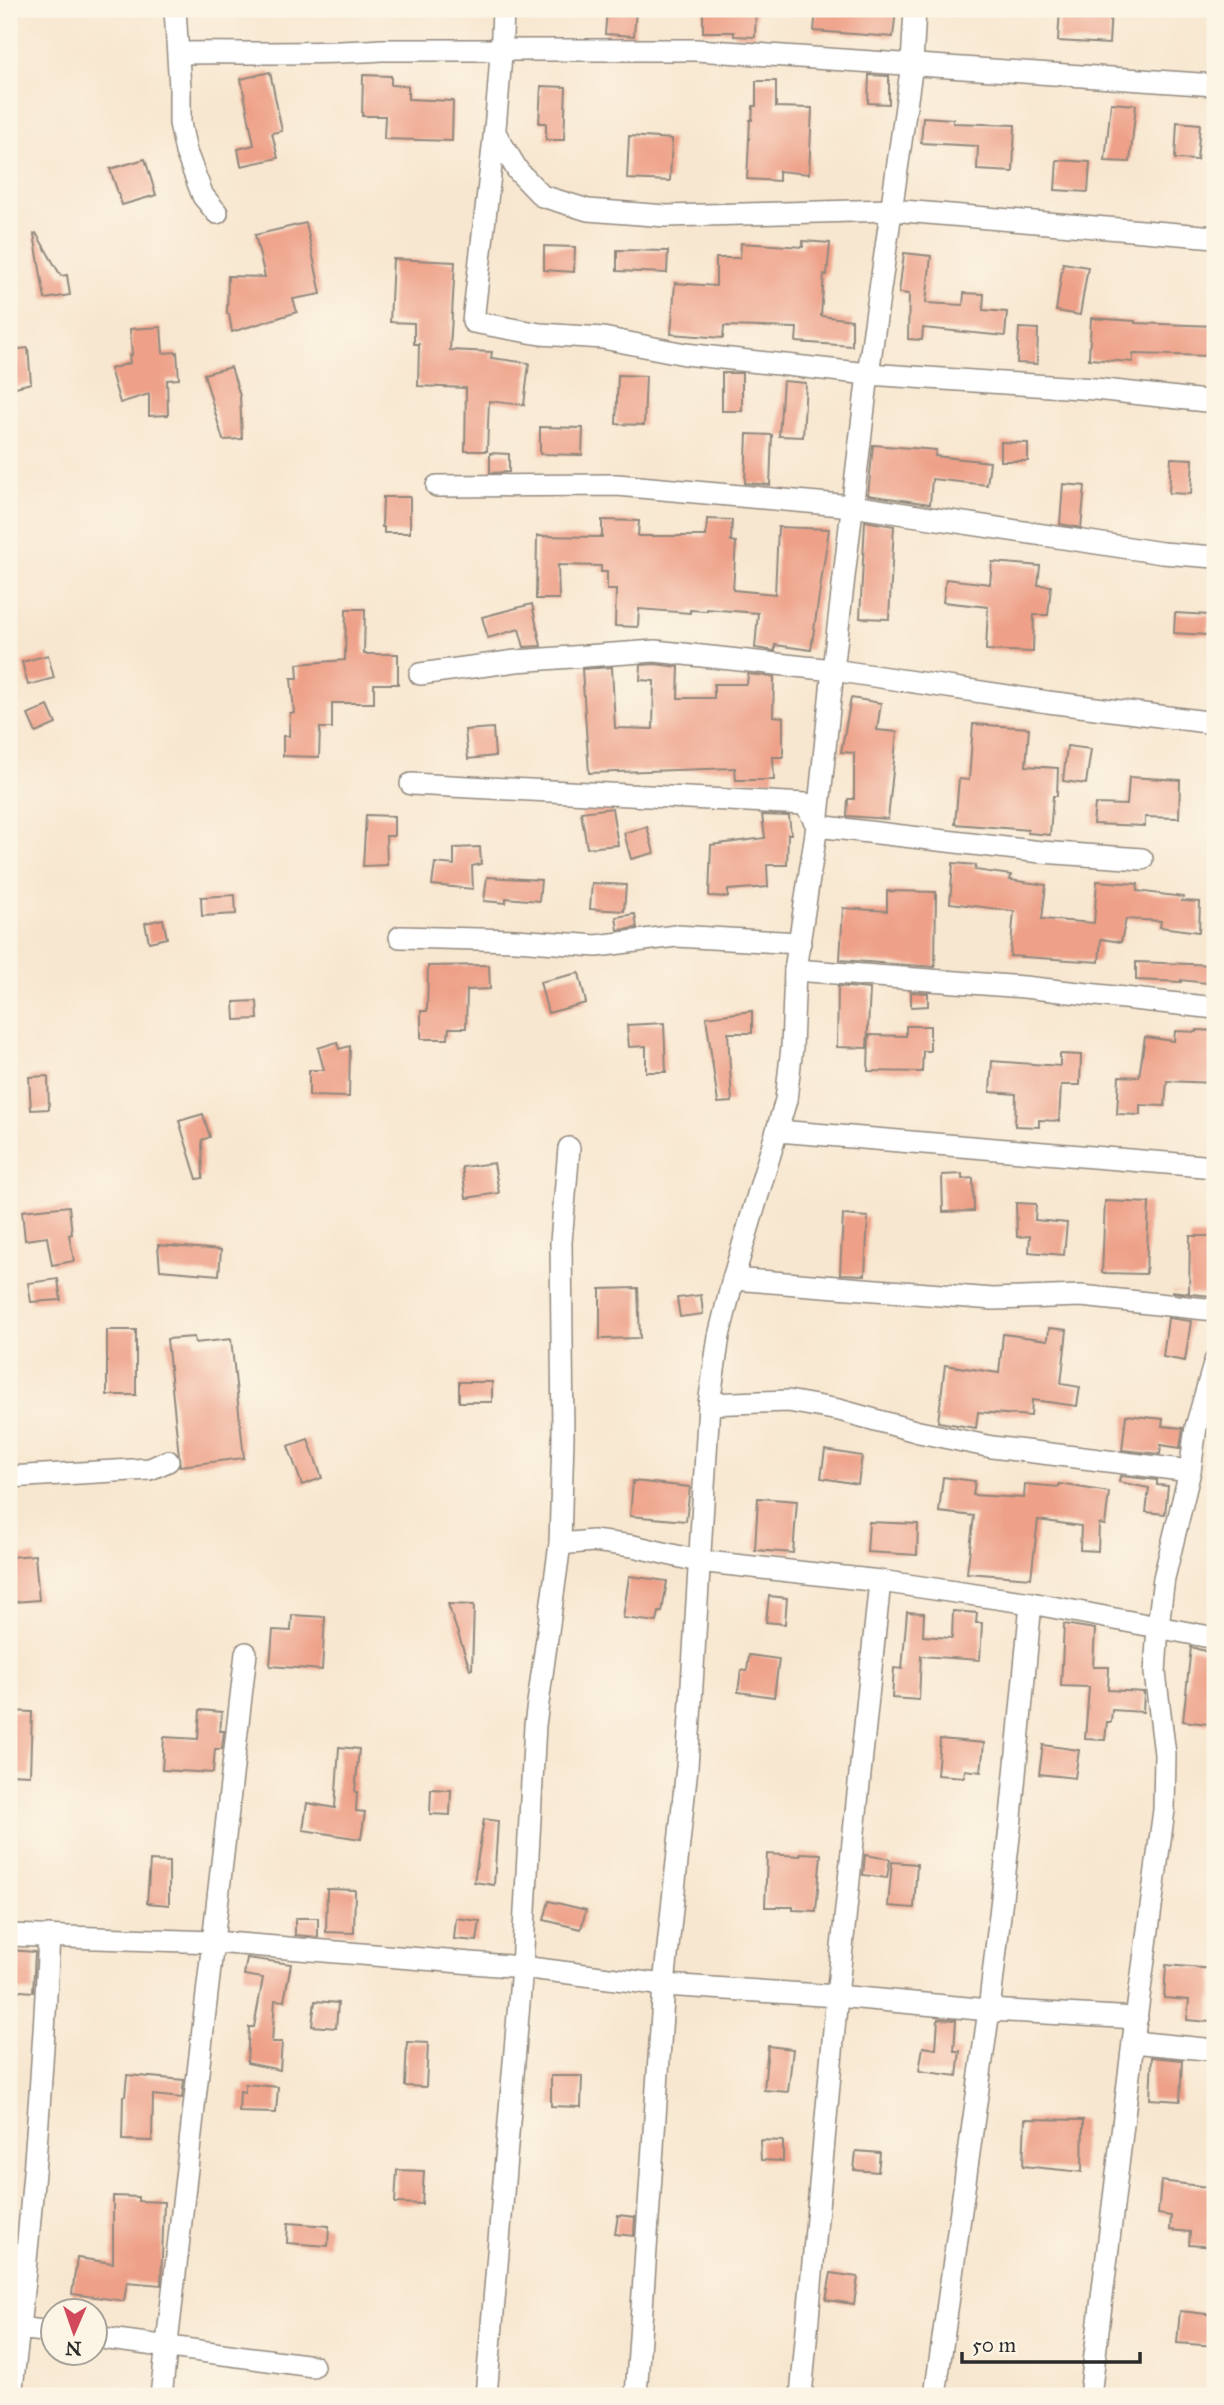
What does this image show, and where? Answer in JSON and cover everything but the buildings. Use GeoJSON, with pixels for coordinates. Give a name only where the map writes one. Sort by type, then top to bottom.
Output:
{"type":"FeatureCollection","features":[{"type":"Feature","properties":{"kind":"street"},"geometry":{"type":"LineString","coordinates":[[175,9],[180,123],[186,152],[203,196],[218,213]]}},
{"type":"Feature","properties":{"kind":"street"},"geometry":{"type":"LineString","coordinates":[[503,9],[495,133],[473,322],[540,334],[603,338],[685,354],[868,374],[1095,389],[1215,401]]}},
{"type":"Feature","properties":{"kind":"street"},"geometry":{"type":"LineString","coordinates":[[636,2396],[664,1985],[687,1767],[709,1404],[719,1336],[733,1279],[786,1100],[792,1047],[795,970],[817,826],[868,374],[912,64],[915,9]]}},
{"type":"Feature","properties":{"kind":"street"},"geometry":{"type":"LineString","coordinates":[[179,53],[696,50],[1215,85]]}},
{"type":"Feature","properties":{"kind":"street"},"geometry":{"type":"LineString","coordinates":[[495,133],[518,171],[542,196],[587,211],[666,216],[891,210],[1215,237]]}},
{"type":"Feature","properties":{"kind":"street"},"geometry":{"type":"LineString","coordinates":[[437,486],[617,485],[852,506],[1162,553],[1215,557]]}},
{"type":"Feature","properties":{"kind":"street"},"geometry":{"type":"LineString","coordinates":[[420,674],[516,661],[655,651],[833,670],[1076,706],[1215,723]]}},
{"type":"Feature","properties":{"kind":"street"},"geometry":{"type":"LineString","coordinates":[[411,784],[806,804],[817,826]]}},
{"type":"Feature","properties":{"kind":"street"},"geometry":{"type":"LineString","coordinates":[[817,826],[1041,852],[1142,859]]}},
{"type":"Feature","properties":{"kind":"street"},"geometry":{"type":"LineString","coordinates":[[400,937],[516,940],[597,946],[676,936],[800,943]]}},
{"type":"Feature","properties":{"kind":"street"},"geometry":{"type":"LineString","coordinates":[[795,970],[1024,987],[1215,1008]]}},
{"type":"Feature","properties":{"kind":"street"},"geometry":{"type":"LineString","coordinates":[[778,1131],[1215,1167]]}},
{"type":"Feature","properties":{"kind":"street"},"geometry":{"type":"LineString","coordinates":[[486,2396],[522,1967],[536,1725],[560,1544],[563,1437],[561,1242],[569,1149]]}},
{"type":"Feature","properties":{"kind":"street"},"geometry":{"type":"LineString","coordinates":[[733,1279],[993,1299],[1080,1296],[1215,1310]]}},
{"type":"Feature","properties":{"kind":"street"},"geometry":{"type":"LineString","coordinates":[[1090,2396],[1164,1810],[1165,1754],[1156,1673],[1157,1626],[1164,1577],[1190,1471],[1196,1427],[1215,1361]]}},
{"type":"Feature","properties":{"kind":"street"},"geometry":{"type":"LineString","coordinates":[[709,1404],[788,1401],[839,1410],[919,1432],[992,1447],[1190,1471]]}},
{"type":"Feature","properties":{"kind":"street"},"geometry":{"type":"LineString","coordinates":[[9,1477],[149,1469],[168,1461]]}},
{"type":"Feature","properties":{"kind":"street"},"geometry":{"type":"LineString","coordinates":[[560,1544],[593,1541],[633,1546],[698,1561],[880,1581],[1031,1603],[1215,1638]]}},
{"type":"Feature","properties":{"kind":"street"},"geometry":{"type":"LineString","coordinates":[[801,2396],[880,1581]]}},
{"type":"Feature","properties":{"kind":"street"},"geometry":{"type":"LineString","coordinates":[[935,2396],[989,2010],[1010,1828],[1031,1603]]}},
{"type":"Feature","properties":{"kind":"street"},"geometry":{"type":"LineString","coordinates":[[161,2396],[246,1653]]}},
{"type":"Feature","properties":{"kind":"street"},"geometry":{"type":"LineString","coordinates":[[9,1935],[214,1942],[522,1967],[664,1985],[838,1996],[989,2010],[1137,2018]]}},
{"type":"Feature","properties":{"kind":"street"},"geometry":{"type":"LineString","coordinates":[[11,2396],[14,2327],[44,2050],[49,1936]]}},
{"type":"Feature","properties":{"kind":"street"},"geometry":{"type":"LineString","coordinates":[[1133,2042],[1215,2050]]}},
{"type":"Feature","properties":{"kind":"street"},"geometry":{"type":"LineString","coordinates":[[14,2327],[38,2330]]}},
{"type":"Feature","properties":{"kind":"street"},"geometry":{"type":"LineString","coordinates":[[108,2339],[313,2365]]}}]}
